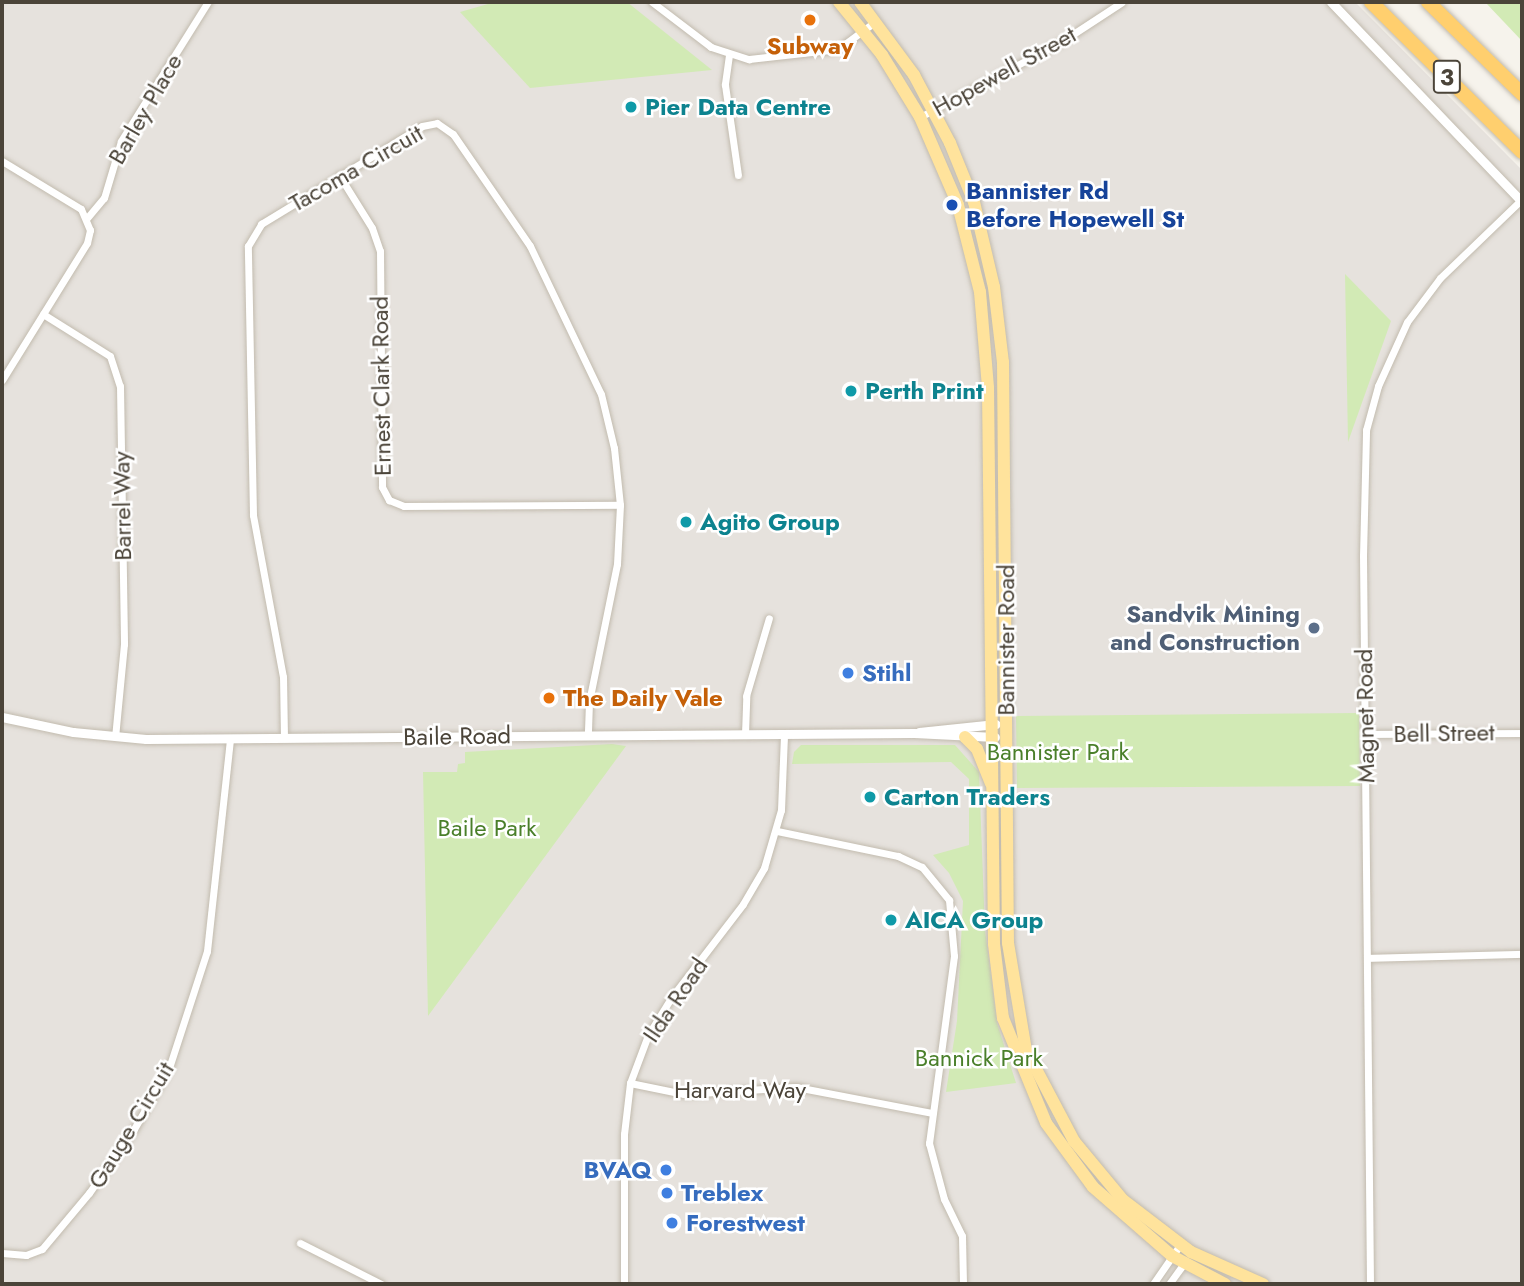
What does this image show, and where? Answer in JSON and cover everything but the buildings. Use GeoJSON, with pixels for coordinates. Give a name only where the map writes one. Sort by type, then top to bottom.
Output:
{"type":"FeatureCollection","features":[{"type":"Feature","properties":{"kind":"highway","name":"3"},"geometry":{"type":"LineString","coordinates":[[1371,2],[1522,152]]}},
{"type":"Feature","properties":{"kind":"highway","name":"3"},"geometry":{"type":"LineString","coordinates":[[1428,2],[1522,94]]}},
{"type":"Feature","properties":{"kind":"main road","name":"Bannister Road"},"geometry":{"type":"LineString","coordinates":[[839,2],[864,31],[920,117],[958,205],[983,314],[994,790],[994,944],[1003,1018],[1014,1053],[1046,1123],[1081,1172],[1113,1209],[1172,1256],[1225,1284]]}},
{"type":"Feature","properties":{"kind":"main road","name":"Bannister Road"},"geometry":{"type":"LineString","coordinates":[[860,2],[877,21],[934,110],[974,202],[1000,326],[1008,943],[1026,1050],[1057,1116],[1092,1165],[1136,1212],[1185,1248],[1263,1284]]}},
{"type":"Feature","properties":{"kind":"main road"},"geometry":{"type":"LineString","coordinates":[[965,737],[976,749],[994,790]]}},
{"type":"Feature","properties":{"kind":"street","name":"Barley Place"},"geometry":{"type":"LineString","coordinates":[[87,218],[104,198],[121,141],[208,2]]}},
{"type":"Feature","properties":{"kind":"street"},"geometry":{"type":"LineString","coordinates":[[652,2],[711,47],[729,55],[750,59],[824,53],[838,49],[877,21]]}},
{"type":"Feature","properties":{"kind":"street","name":"Hopewell Street"},"geometry":{"type":"LineString","coordinates":[[920,117],[1064,40],[1122,2]]}},
{"type":"Feature","properties":{"kind":"street"},"geometry":{"type":"LineString","coordinates":[[1331,2],[1522,201]]}},
{"type":"Feature","properties":{"kind":"street"},"geometry":{"type":"LineString","coordinates":[[729,55],[725,85],[738,175]]}},
{"type":"Feature","properties":{"kind":"street","name":"Tacoma Circuit"},"geometry":{"type":"LineString","coordinates":[[284,738],[283,677],[253,515],[248,246],[261,223],[422,126],[437,123],[453,134],[530,246],[583,351],[611,434],[620,505],[617,564],[589,702],[588,735]]}},
{"type":"Feature","properties":{"kind":"street"},"geometry":{"type":"LineString","coordinates":[[2,161],[81,209],[87,218],[88,243],[2,380]]}},
{"type":"Feature","properties":{"kind":"street","name":"Ernest Clark Road"},"geometry":{"type":"LineString","coordinates":[[339,175],[372,228],[380,251],[382,487],[389,500],[404,506],[620,505]]}},
{"type":"Feature","properties":{"kind":"street","name":"Magnet Road"},"geometry":{"type":"LineString","coordinates":[[1370,1284],[1364,465],[1372,405],[1391,351],[1424,299],[1522,201]]}},
{"type":"Feature","properties":{"kind":"street","name":"Barrel Way"},"geometry":{"type":"LineString","coordinates":[[43,314],[110,356],[121,386],[124,644],[115,737]]}},
{"type":"Feature","properties":{"kind":"street"},"geometry":{"type":"LineString","coordinates":[[745,734],[746,696],[769,618]]}},
{"type":"Feature","properties":{"kind":"street","name":"Baile Road"},"geometry":{"type":"LineString","coordinates":[[2,717],[115,737],[230,739],[1005,730]]}},
{"type":"Feature","properties":{"kind":"street","name":"Baile Road"},"geometry":{"type":"LineString","coordinates":[[914,733],[965,737],[992,731]]}},
{"type":"Feature","properties":{"kind":"street","name":"Bell Street"},"geometry":{"type":"LineString","coordinates":[[1365,734],[1522,733]]}},
{"type":"Feature","properties":{"kind":"street","name":"Ilda Road"},"geometry":{"type":"LineString","coordinates":[[624,1284],[624,1134],[631,1083],[648,1035],[743,904],[777,831],[784,734]]}},
{"type":"Feature","properties":{"kind":"street","name":"Gauge Circuit"},"geometry":{"type":"LineString","coordinates":[[2,1253],[26,1255],[42,1249],[104,1172],[169,1068],[207,951],[230,739]]}},
{"type":"Feature","properties":{"kind":"street"},"geometry":{"type":"LineString","coordinates":[[777,831],[898,856],[922,867],[949,900],[954,956],[932,1113],[932,1156],[944,1199],[962,1236],[962,1284]]}},
{"type":"Feature","properties":{"kind":"street"},"geometry":{"type":"LineString","coordinates":[[1367,958],[1522,954]]}},
{"type":"Feature","properties":{"kind":"street","name":"Harvard Way"},"geometry":{"type":"LineString","coordinates":[[631,1083],[684,1094],[796,1087],[932,1113]]}},
{"type":"Feature","properties":{"kind":"street"},"geometry":{"type":"LineString","coordinates":[[300,1243],[381,1284]]}},
{"type":"Feature","properties":{"kind":"street"},"geometry":{"type":"LineString","coordinates":[[1153,1284],[1172,1256],[1185,1248]]}},
{"type":"Feature","properties":{"kind":"street"},"geometry":{"type":"LineString","coordinates":[[1169,1284],[1184,1264],[1185,1248]]}},
{"type":"Feature","properties":{"kind":"shaded area"},"geometry":{"type":"Polygon","coordinates":[[[2,2],[1355,2],[1522,170],[1522,1284],[2,1284],[2,2]]]}},
{"type":"Feature","properties":{"kind":"green space"},"geometry":{"type":"Polygon","coordinates":[[[495,2],[627,2],[712,70],[530,88],[460,12],[495,2]]]}},
{"type":"Feature","properties":{"kind":"green space"},"geometry":{"type":"Polygon","coordinates":[[[1485,2],[1522,2],[1522,41],[1485,2]]]}},
{"type":"Feature","properties":{"kind":"green space"},"geometry":{"type":"Polygon","coordinates":[[[1345,274],[1391,321],[1348,442],[1345,274]]]}},
{"type":"Feature","properties":{"kind":"green space","name":"Bannister Park"},"geometry":{"type":"Polygon","coordinates":[[[1359,713],[1360,786],[1017,788],[1016,716],[1359,713]]]}},
{"type":"Feature","properties":{"kind":"green space","name":"Baile Park"},"geometry":{"type":"Polygon","coordinates":[[[612,744],[626,746],[428,1016],[423,772],[457,772],[458,764],[465,763],[465,752],[612,744]]]}},
{"type":"Feature","properties":{"kind":"green space","name":"Bannick Park"},"geometry":{"type":"Polygon","coordinates":[[[801,745],[955,745],[979,772],[985,930],[997,1023],[1016,1083],[946,1092],[957,1021],[963,901],[949,873],[933,855],[969,845],[969,779],[951,762],[792,764],[794,752],[801,745]]]}},
{"type":"Feature","properties":{"kind":"place","name":"Subway"},"geometry":{"type":"Point","coordinates":[810,20]}},
{"type":"Feature","properties":{"kind":"place","name":"Pier Data Centre"},"geometry":{"type":"Point","coordinates":[631,107]}},
{"type":"Feature","properties":{"kind":"place","name":"Bannister Rd Before Hopewell St"},"geometry":{"type":"Point","coordinates":[952,205]}},
{"type":"Feature","properties":{"kind":"place","name":"Perth Print"},"geometry":{"type":"Point","coordinates":[851,391]}},
{"type":"Feature","properties":{"kind":"place","name":"Agito Group"},"geometry":{"type":"Point","coordinates":[686,522]}},
{"type":"Feature","properties":{"kind":"place","name":"Sandvik Mining and Construction"},"geometry":{"type":"Point","coordinates":[1314,628]}},
{"type":"Feature","properties":{"kind":"place","name":"Stihl"},"geometry":{"type":"Point","coordinates":[848,673]}},
{"type":"Feature","properties":{"kind":"place","name":"The Daily Vale"},"geometry":{"type":"Point","coordinates":[549,698]}},
{"type":"Feature","properties":{"kind":"place","name":"Carton Traders"},"geometry":{"type":"Point","coordinates":[870,797]}},
{"type":"Feature","properties":{"kind":"place","name":"AICA Group"},"geometry":{"type":"Point","coordinates":[891,920]}},
{"type":"Feature","properties":{"kind":"place","name":"BVAQ"},"geometry":{"type":"Point","coordinates":[666,1170]}},
{"type":"Feature","properties":{"kind":"place","name":"Treblex"},"geometry":{"type":"Point","coordinates":[667,1193]}},
{"type":"Feature","properties":{"kind":"place","name":"Forestwest"},"geometry":{"type":"Point","coordinates":[672,1223]}}]}
